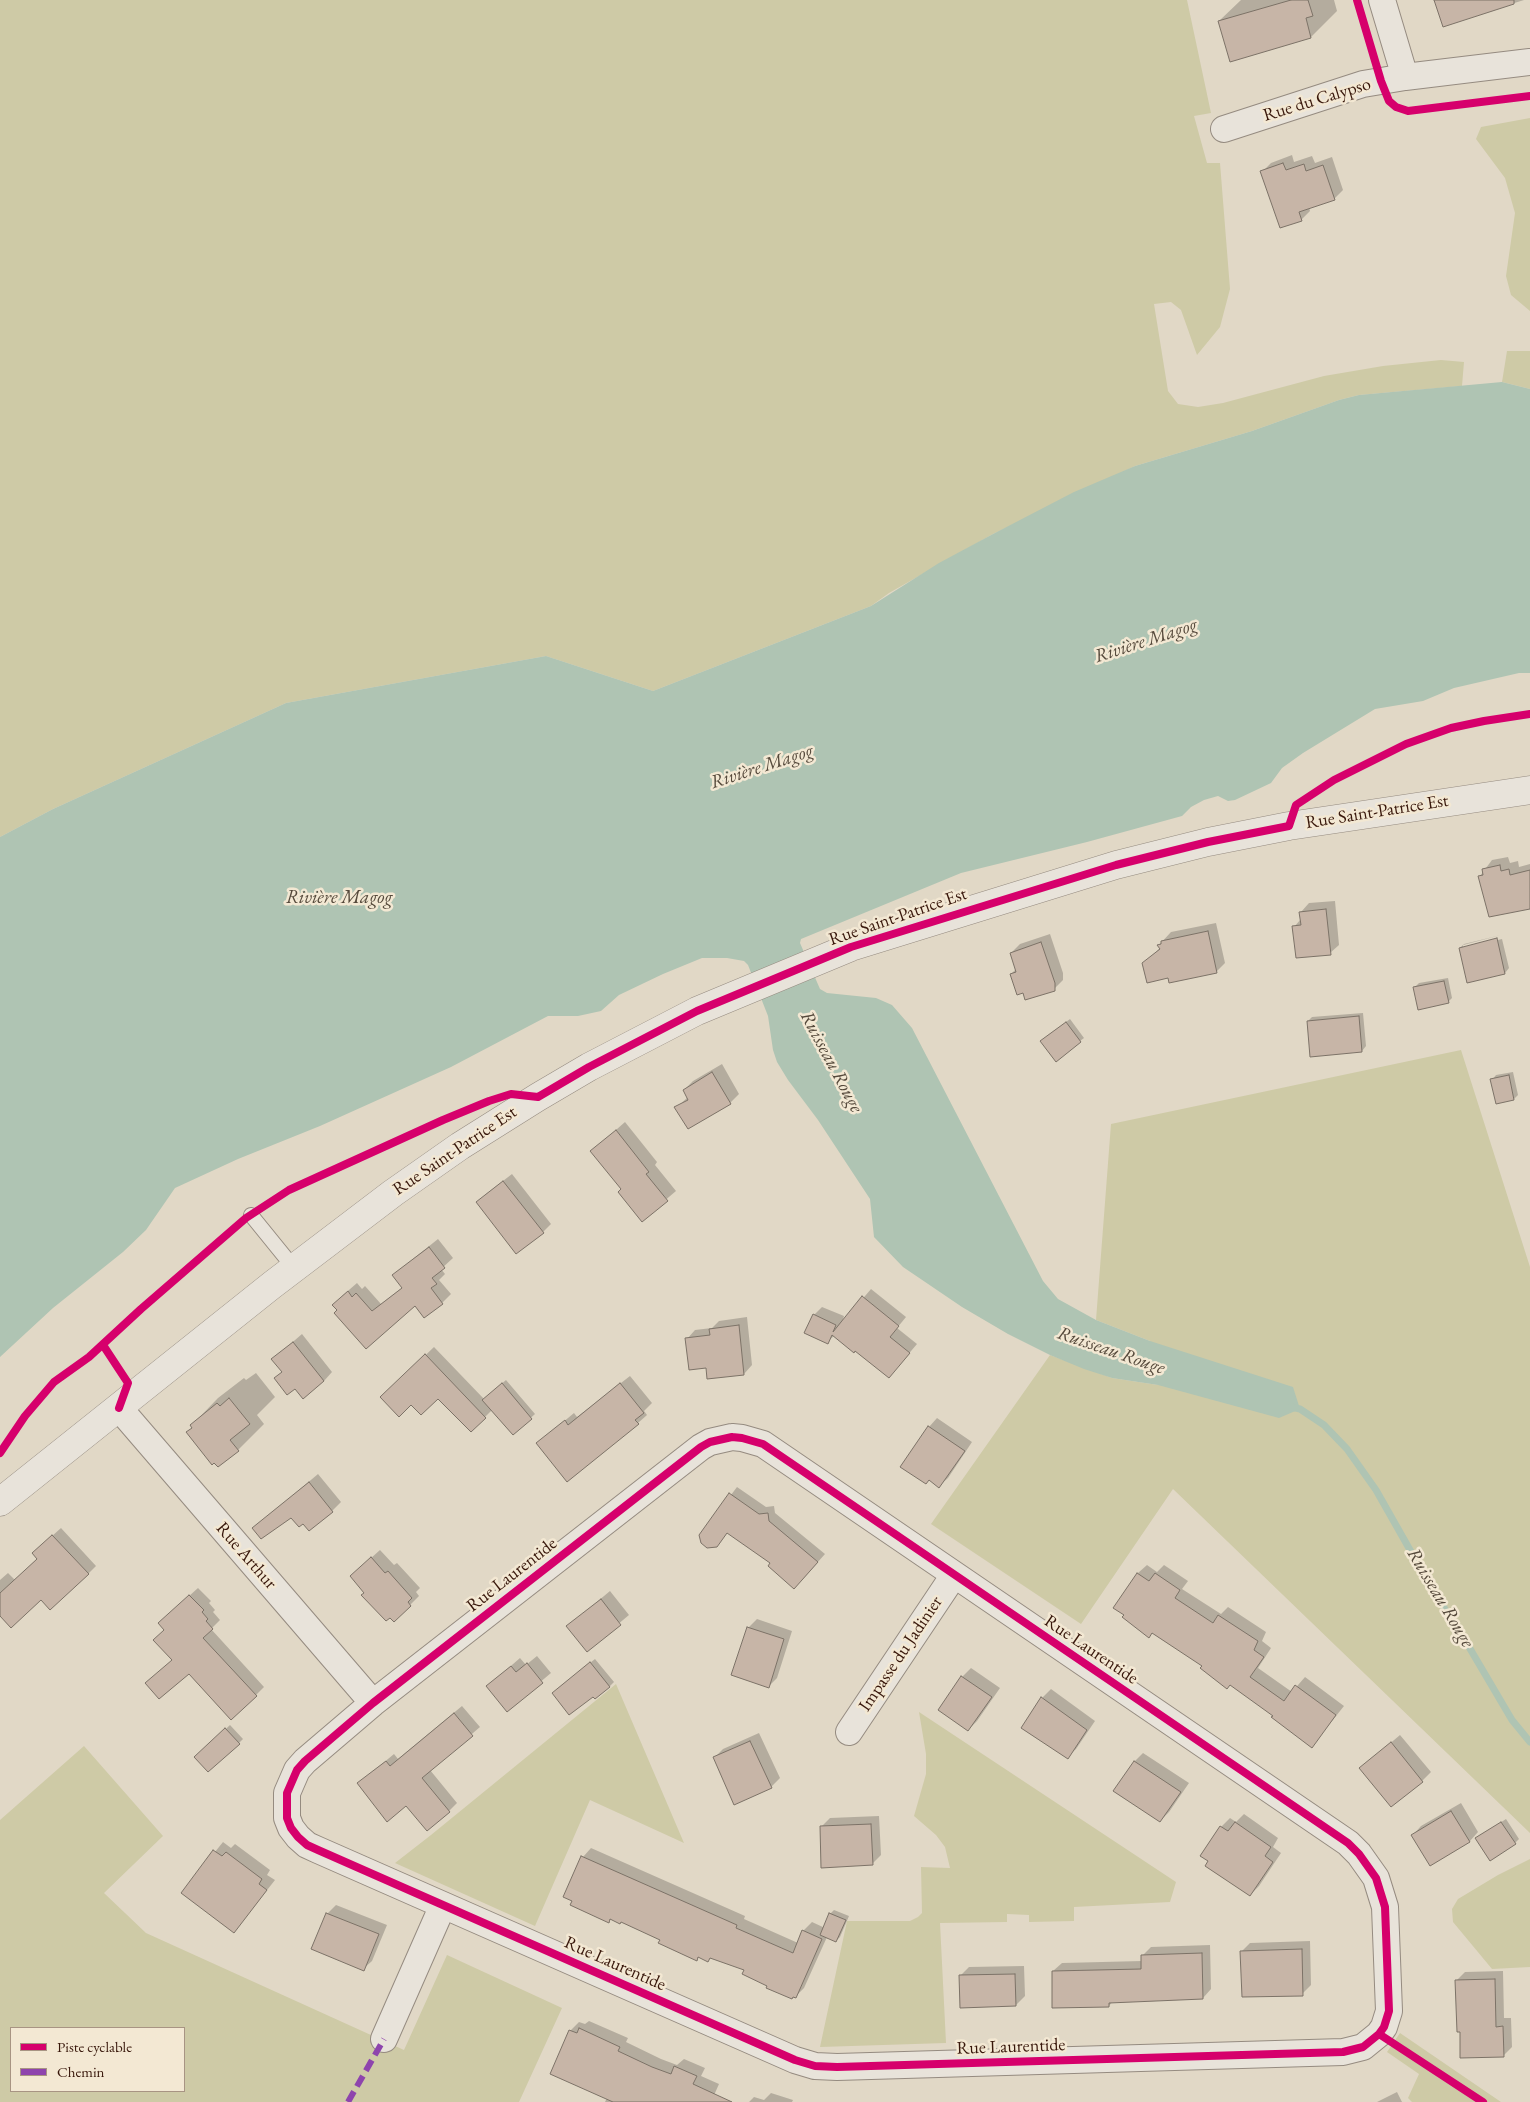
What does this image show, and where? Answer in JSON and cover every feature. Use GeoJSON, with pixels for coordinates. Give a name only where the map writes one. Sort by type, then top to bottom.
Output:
{"type":"FeatureCollection","features":[{"type":"Feature","properties":{"kind":"street"},"geometry":{"type":"LineString","coordinates":[[1382,0],[1405,77]]}},
{"type":"Feature","properties":{"kind":"street","name":"Rue du Calypso"},"geometry":{"type":"LineString","coordinates":[[1224,129],[1337,91],[1405,77],[1530,62]]}},
{"type":"Feature","properties":{"kind":"street","name":"Rue Saint-Patrice Est"},"geometry":{"type":"LineString","coordinates":[[0,1502],[294,1268],[393,1193],[460,1146],[538,1097],[697,1011],[851,947],[932,920],[1134,860],[1289,826],[1530,790]]}},
{"type":"Feature","properties":{"kind":"street","name":"Rue Arthur"},"geometry":{"type":"LineString","coordinates":[[119,1408],[373,1703]]}},
{"type":"Feature","properties":{"kind":"street","name":"Rue Laurentide"},"geometry":{"type":"LineString","coordinates":[[742,1438],[763,1444],[954,1575],[1348,1843],[1359,1854],[1376,1878],[1385,1906],[1389,2010],[1384,2027],[1372,2042],[1353,2051],[1343,2052],[837,2067],[816,2066],[786,2056],[307,1845],[291,1828],[287,1818],[287,1793],[297,1770],[373,1703],[701,1447],[721,1439],[742,1438]]}},
{"type":"Feature","properties":{"kind":"street","name":"Impasse du Jadinier"},"geometry":{"type":"LineString","coordinates":[[849,1732],[954,1575]]}},
{"type":"Feature","properties":{"kind":"street"},"geometry":{"type":"LineString","coordinates":[[384,2040],[443,1905]]}},
{"type":"Feature","properties":{"kind":"lane"},"geometry":{"type":"LineString","coordinates":[[251,1215],[294,1268]]}},
{"type":"Feature","properties":{"kind":"shaded area"},"geometry":{"type":"Polygon","coordinates":[[[0,0],[1187,0],[1211,113],[1194,116],[1207,163],[1220,163],[1230,289],[1220,327],[1197,355],[1181,310],[1171,302],[1154,304],[1168,391],[1178,404],[1198,407],[1223,403],[1324,376],[1383,366],[1441,360],[1464,362],[1462,386],[1359,395],[1339,400],[1252,431],[1135,466],[993,534],[889,593],[871,606],[653,691],[546,656],[286,703],[53,809],[0,837],[0,0]]]}},
{"type":"Feature","properties":{"kind":"shaded area"},"geometry":{"type":"Polygon","coordinates":[[[1530,118],[1530,311],[1511,295],[1506,276],[1515,213],[1505,178],[1476,139],[1481,127],[1530,118]]]}},
{"type":"Feature","properties":{"kind":"shaded area"},"geometry":{"type":"Polygon","coordinates":[[[1507,351],[1530,351],[1530,389],[1502,382],[1507,351]]]}},
{"type":"Feature","properties":{"kind":"shaded area"},"geometry":{"type":"Polygon","coordinates":[[[1461,1050],[1530,1267],[1530,1833],[1173,1489],[1081,1624],[931,1524],[1050,1355],[1112,1378],[1158,1385],[1150,1341],[1096,1320],[1111,1124],[1461,1050]]]}},
{"type":"Feature","properties":{"kind":"shaded area"},"geometry":{"type":"Polygon","coordinates":[[[616,1684],[684,1843],[590,1800],[535,1926],[395,1863],[431,1835],[616,1684]]]}},
{"type":"Feature","properties":{"kind":"shaded area"},"geometry":{"type":"Polygon","coordinates":[[[919,1712],[1176,1882],[1170,1902],[1074,1907],[1074,1921],[1029,1922],[1029,1915],[1007,1914],[1007,1922],[940,1923],[946,2043],[820,2047],[847,1921],[910,1921],[918,1917],[922,1913],[921,1867],[950,1868],[945,1847],[936,1835],[914,1816],[926,1774],[926,1754],[919,1712]]]}},
{"type":"Feature","properties":{"kind":"shaded area"},"geometry":{"type":"Polygon","coordinates":[[[84,1746],[163,1836],[104,1893],[146,1933],[404,2050],[447,1955],[562,2008],[519,2102],[0,2102],[0,1820],[84,1746]]]}},
{"type":"Feature","properties":{"kind":"shaded area"},"geometry":{"type":"Polygon","coordinates":[[[1530,1859],[1530,1967],[1492,1969],[1453,1922],[1452,1909],[1458,1899],[1498,1875],[1530,1859]]]}},
{"type":"Feature","properties":{"kind":"shaded area"},"geometry":{"type":"Polygon","coordinates":[[[1400,2033],[1501,2102],[1412,2102],[1408,2098],[1419,2074],[1387,2052],[1400,2033]]]}},
{"type":"Feature","properties":{"kind":"water","name":"Rivière Magog"},"geometry":{"type":"Polygon","coordinates":[[[1502,382],[1530,389],[1530,673],[1519,673],[1454,688],[1423,701],[1375,709],[1303,753],[1282,768],[1271,783],[1235,800],[1228,801],[1218,796],[1204,800],[1191,807],[1182,816],[961,873],[801,939],[800,943],[820,989],[827,993],[876,998],[892,1005],[912,1028],[1043,1281],[1058,1299],[1096,1320],[1150,1341],[1293,1387],[1300,1409],[1279,1418],[1158,1385],[1112,1378],[1084,1369],[1050,1355],[1008,1334],[962,1307],[903,1267],[874,1237],[870,1199],[777,1062],[773,1050],[768,1016],[748,965],[744,961],[727,958],[702,958],[663,974],[619,995],[601,1011],[578,1016],[548,1016],[451,1067],[175,1188],[146,1230],[123,1252],[53,1308],[0,1357],[0,837],[53,809],[286,703],[546,656],[653,691],[871,606],[939,563],[993,534],[1074,492],[1135,466],[1252,431],[1339,400],[1359,395],[1502,382]]]}},
{"type":"Feature","properties":{"kind":"building"},"geometry":{"type":"Polygon","coordinates":[[[1291,0],[1308,0],[1313,16],[1306,18],[1311,38],[1230,62],[1218,21],[1291,0]]]}},
{"type":"Feature","properties":{"kind":"building"},"geometry":{"type":"Polygon","coordinates":[[[1434,0],[1514,0],[1514,4],[1443,27],[1434,0]]]}},
{"type":"Feature","properties":{"kind":"building"},"geometry":{"type":"Polygon","coordinates":[[[1283,163],[1286,170],[1304,164],[1306,171],[1323,165],[1335,200],[1299,212],[1302,221],[1280,228],[1260,171],[1283,163]]]}},
{"type":"Feature","properties":{"kind":"building"},"geometry":{"type":"Polygon","coordinates":[[[1500,865],[1501,871],[1509,869],[1510,875],[1530,870],[1530,909],[1489,917],[1478,876],[1483,875],[1482,869],[1500,865]]]}},
{"type":"Feature","properties":{"kind":"building"},"geometry":{"type":"Polygon","coordinates":[[[1326,909],[1331,955],[1296,958],[1292,926],[1301,925],[1299,912],[1326,909]]]}},
{"type":"Feature","properties":{"kind":"building"},"geometry":{"type":"Polygon","coordinates":[[[1208,931],[1217,973],[1169,983],[1168,978],[1147,983],[1142,963],[1160,949],[1157,945],[1161,944],[1161,941],[1208,931]]]}},
{"type":"Feature","properties":{"kind":"building"},"geometry":{"type":"Polygon","coordinates":[[[1497,938],[1505,974],[1467,983],[1459,948],[1497,938]]]}},
{"type":"Feature","properties":{"kind":"building"},"geometry":{"type":"Polygon","coordinates":[[[1041,942],[1055,983],[1055,991],[1025,1000],[1023,993],[1017,995],[1010,974],[1016,972],[1010,953],[1041,942]]]}},
{"type":"Feature","properties":{"kind":"building"},"geometry":{"type":"Polygon","coordinates":[[[1444,981],[1449,1003],[1418,1010],[1413,987],[1444,981]]]}},
{"type":"Feature","properties":{"kind":"building"},"geometry":{"type":"Polygon","coordinates":[[[1359,1016],[1362,1052],[1310,1057],[1307,1021],[1359,1016]]]}},
{"type":"Feature","properties":{"kind":"building"},"geometry":{"type":"Polygon","coordinates":[[[1066,1022],[1081,1042],[1056,1062],[1040,1041],[1066,1022]]]}},
{"type":"Feature","properties":{"kind":"building"},"geometry":{"type":"Polygon","coordinates":[[[712,1072],[731,1104],[688,1129],[674,1107],[688,1100],[683,1090],[712,1072]]]}},
{"type":"Feature","properties":{"kind":"building"},"geometry":{"type":"Polygon","coordinates":[[[1509,1075],[1514,1100],[1496,1104],[1490,1079],[1509,1075]]]}},
{"type":"Feature","properties":{"kind":"building"},"geometry":{"type":"Polygon","coordinates":[[[616,1130],[649,1172],[646,1174],[668,1201],[642,1222],[618,1192],[621,1189],[590,1151],[616,1130]]]}},
{"type":"Feature","properties":{"kind":"building"},"geometry":{"type":"Polygon","coordinates":[[[503,1181],[544,1233],[516,1254],[476,1202],[503,1181]]]}},
{"type":"Feature","properties":{"kind":"building"},"geometry":{"type":"Polygon","coordinates":[[[429,1247],[445,1268],[432,1278],[437,1284],[431,1288],[443,1304],[424,1318],[415,1306],[366,1349],[334,1313],[337,1310],[332,1305],[348,1291],[352,1297],[356,1293],[372,1311],[402,1288],[392,1275],[429,1247]]]}},
{"type":"Feature","properties":{"kind":"building"},"geometry":{"type":"Polygon","coordinates":[[[862,1296],[899,1326],[890,1337],[910,1353],[889,1378],[832,1335],[828,1344],[804,1333],[813,1314],[836,1325],[833,1332],[862,1296]]]}},
{"type":"Feature","properties":{"kind":"building"},"geometry":{"type":"Polygon","coordinates":[[[739,1325],[744,1375],[707,1379],[706,1368],[689,1370],[685,1338],[710,1335],[709,1329],[739,1325]]]}},
{"type":"Feature","properties":{"kind":"building"},"geometry":{"type":"Polygon","coordinates":[[[293,1342],[324,1381],[303,1399],[295,1389],[287,1395],[274,1378],[282,1372],[271,1359],[293,1342]]]}},
{"type":"Feature","properties":{"kind":"building"},"geometry":{"type":"Polygon","coordinates":[[[425,1354],[486,1418],[471,1432],[438,1399],[421,1415],[411,1405],[399,1417],[380,1397],[425,1354]]]}},
{"type":"Feature","properties":{"kind":"building"},"geometry":{"type":"Polygon","coordinates":[[[502,1383],[532,1419],[513,1435],[482,1400],[502,1383]]]}},
{"type":"Feature","properties":{"kind":"building"},"geometry":{"type":"Polygon","coordinates":[[[620,1383],[644,1413],[635,1420],[639,1424],[567,1482],[536,1443],[565,1420],[568,1425],[620,1383]]]}},
{"type":"Feature","properties":{"kind":"building"},"geometry":{"type":"Polygon","coordinates":[[[229,1398],[250,1424],[230,1440],[239,1451],[218,1467],[214,1463],[212,1465],[186,1432],[192,1428],[190,1425],[217,1403],[220,1406],[229,1398]]]}},
{"type":"Feature","properties":{"kind":"building"},"geometry":{"type":"Polygon","coordinates":[[[928,1426],[965,1451],[939,1488],[929,1480],[926,1484],[900,1467],[928,1426]]]}},
{"type":"Feature","properties":{"kind":"building"},"geometry":{"type":"Polygon","coordinates":[[[309,1482],[333,1512],[309,1531],[303,1524],[299,1527],[291,1518],[261,1539],[252,1528],[309,1482]]]}},
{"type":"Feature","properties":{"kind":"building"},"geometry":{"type":"Polygon","coordinates":[[[729,1493],[759,1514],[768,1513],[769,1521],[818,1562],[794,1589],[768,1566],[770,1563],[727,1533],[717,1547],[707,1548],[701,1543],[699,1535],[729,1493]]]}},
{"type":"Feature","properties":{"kind":"building"},"geometry":{"type":"Polygon","coordinates":[[[52,1535],[89,1574],[50,1610],[41,1600],[11,1628],[0,1616],[0,1593],[37,1559],[32,1553],[52,1535]]]}},
{"type":"Feature","properties":{"kind":"building"},"geometry":{"type":"Polygon","coordinates":[[[371,1557],[385,1573],[388,1571],[412,1598],[408,1602],[411,1606],[394,1622],[390,1618],[386,1621],[361,1595],[364,1593],[350,1576],[371,1557]]]}},
{"type":"Feature","properties":{"kind":"building"},"geometry":{"type":"Polygon","coordinates":[[[1137,1573],[1149,1581],[1155,1573],[1180,1590],[1175,1598],[1213,1623],[1218,1615],[1258,1641],[1254,1650],[1264,1657],[1250,1677],[1284,1701],[1295,1685],[1336,1715],[1312,1748],[1271,1717],[1273,1716],[1230,1685],[1227,1689],[1200,1668],[1202,1666],[1152,1633],[1149,1638],[1122,1617],[1124,1615],[1113,1608],[1137,1573]]]}},
{"type":"Feature","properties":{"kind":"building"},"geometry":{"type":"Polygon","coordinates":[[[189,1595],[204,1610],[202,1612],[208,1619],[206,1621],[213,1629],[203,1638],[257,1696],[231,1720],[189,1674],[159,1699],[145,1683],[172,1660],[153,1640],[164,1630],[158,1623],[189,1595]]]}},
{"type":"Feature","properties":{"kind":"building"},"geometry":{"type":"Polygon","coordinates":[[[601,1599],[621,1625],[587,1652],[566,1626],[601,1599]]]}},
{"type":"Feature","properties":{"kind":"building"},"geometry":{"type":"Polygon","coordinates":[[[747,1627],[784,1639],[769,1688],[731,1675],[747,1627]]]}},
{"type":"Feature","properties":{"kind":"building"},"geometry":{"type":"Polygon","coordinates":[[[590,1662],[610,1687],[569,1715],[552,1693],[590,1662]]]}},
{"type":"Feature","properties":{"kind":"building"},"geometry":{"type":"Polygon","coordinates":[[[527,1663],[543,1683],[507,1712],[486,1686],[511,1666],[516,1672],[527,1663]]]}},
{"type":"Feature","properties":{"kind":"building"},"geometry":{"type":"Polygon","coordinates":[[[961,1676],[992,1697],[968,1731],[938,1710],[961,1676]]]}},
{"type":"Feature","properties":{"kind":"building"},"geometry":{"type":"Polygon","coordinates":[[[1041,1697],[1087,1730],[1068,1759],[1021,1728],[1041,1697]]]}},
{"type":"Feature","properties":{"kind":"building"},"geometry":{"type":"Polygon","coordinates":[[[454,1713],[473,1736],[422,1778],[450,1812],[427,1831],[406,1806],[387,1822],[357,1783],[386,1761],[390,1766],[454,1713]]]}},
{"type":"Feature","properties":{"kind":"building"},"geometry":{"type":"Polygon","coordinates":[[[225,1728],[240,1744],[208,1772],[194,1757],[225,1728]]]}},
{"type":"Feature","properties":{"kind":"building"},"geometry":{"type":"Polygon","coordinates":[[[750,1741],[772,1788],[734,1805],[713,1757],[750,1741]]]}},
{"type":"Feature","properties":{"kind":"building"},"geometry":{"type":"Polygon","coordinates":[[[1391,1742],[1423,1782],[1391,1807],[1359,1768],[1391,1742]]]}},
{"type":"Feature","properties":{"kind":"building"},"geometry":{"type":"Polygon","coordinates":[[[1134,1761],[1181,1792],[1160,1822],[1113,1791],[1134,1761]]]}},
{"type":"Feature","properties":{"kind":"building"},"geometry":{"type":"Polygon","coordinates":[[[1451,1811],[1470,1842],[1430,1866],[1411,1835],[1451,1811]]]}},
{"type":"Feature","properties":{"kind":"building"},"geometry":{"type":"Polygon","coordinates":[[[1235,1822],[1271,1847],[1265,1856],[1273,1862],[1250,1896],[1205,1866],[1208,1861],[1200,1856],[1220,1826],[1228,1831],[1235,1822]]]}},
{"type":"Feature","properties":{"kind":"building"},"geometry":{"type":"Polygon","coordinates":[[[1501,1822],[1516,1844],[1490,1861],[1475,1838],[1501,1822]]]}},
{"type":"Feature","properties":{"kind":"building"},"geometry":{"type":"Polygon","coordinates":[[[871,1824],[873,1865],[821,1868],[820,1826],[871,1824]]]}},
{"type":"Feature","properties":{"kind":"building"},"geometry":{"type":"Polygon","coordinates":[[[213,1850],[222,1856],[226,1852],[262,1879],[259,1884],[267,1890],[234,1933],[181,1893],[213,1850]]]}},
{"type":"Feature","properties":{"kind":"building"},"geometry":{"type":"Polygon","coordinates":[[[581,1856],[737,1925],[736,1928],[793,1953],[802,1930],[822,1939],[796,1998],[793,1997],[792,1999],[766,1988],[767,1986],[742,1974],[744,1970],[710,1958],[708,1962],[698,1957],[697,1961],[658,1943],[660,1940],[621,1922],[620,1924],[610,1919],[609,1923],[570,1905],[572,1901],[563,1897],[581,1856]]]}},
{"type":"Feature","properties":{"kind":"building"},"geometry":{"type":"Polygon","coordinates":[[[326,1913],[379,1934],[364,1971],[311,1949],[326,1913]]]}},
{"type":"Feature","properties":{"kind":"building"},"geometry":{"type":"Polygon","coordinates":[[[829,1913],[846,1920],[836,1942],[820,1935],[829,1913]]]}},
{"type":"Feature","properties":{"kind":"building"},"geometry":{"type":"Polygon","coordinates":[[[1302,1949],[1303,1996],[1242,1997],[1240,1951],[1302,1949]]]}},
{"type":"Feature","properties":{"kind":"building"},"geometry":{"type":"Polygon","coordinates":[[[1202,1953],[1203,1999],[1109,2003],[1109,2007],[1052,2008],[1052,1971],[1141,1969],[1141,1955],[1202,1953]]]}},
{"type":"Feature","properties":{"kind":"building"},"geometry":{"type":"Polygon","coordinates":[[[1015,1974],[1016,2006],[960,2008],[959,1975],[1015,1974]]]}},
{"type":"Feature","properties":{"kind":"building"},"geometry":{"type":"Polygon","coordinates":[[[1495,1979],[1496,2027],[1503,2026],[1504,2057],[1460,2058],[1460,2032],[1457,2032],[1455,1980],[1495,1979]]]}},
{"type":"Feature","properties":{"kind":"building"},"geometry":{"type":"Polygon","coordinates":[[[579,2028],[620,2047],[618,2051],[652,2067],[671,2074],[674,2066],[697,2076],[693,2084],[732,2102],[613,2102],[550,2074],[569,2030],[577,2033],[579,2028]]]}},
{"type":"Feature","properties":{"kind":"waterway","name":"Ruisseau Rouge"},"geometry":{"type":"LineString","coordinates":[[1291,1407],[1300,1409],[1324,1425],[1347,1449],[1376,1490],[1431,1587],[1512,1720],[1530,1742]]}},
{"type":"Feature","properties":{"kind":"marked path"},"geometry":{"type":"LineString","coordinates":[[348,2102],[384,2039]]}},
{"type":"Feature","properties":{"kind":"cycle path"},"geometry":{"type":"LineString","coordinates":[[1357,0],[1381,81],[1389,101],[1396,107],[1408,111],[1530,96]]}},
{"type":"Feature","properties":{"kind":"cycle path"},"geometry":{"type":"LineString","coordinates":[[0,1453],[25,1416],[54,1382],[89,1357],[246,1218],[289,1190],[489,1101],[511,1094],[538,1097],[589,1067],[697,1011],[851,947],[1116,865],[1208,842],[1289,826],[1296,805],[1334,780],[1406,744],[1451,728],[1530,714]]}},
{"type":"Feature","properties":{"kind":"cycle path"},"geometry":{"type":"LineString","coordinates":[[103,1345],[128,1383],[119,1408]]}},
{"type":"Feature","properties":{"kind":"cycle path"},"geometry":{"type":"LineString","coordinates":[[732,1437],[763,1444],[1348,1843],[1359,1854],[1376,1878],[1385,1907],[1389,2011],[1384,2027],[1379,2034],[1363,2047],[1343,2052],[837,2067],[815,2066],[795,2060],[318,1850],[307,1845],[298,1837],[291,1828],[287,1818],[287,1793],[297,1770],[305,1761],[373,1703],[701,1447],[710,1442],[732,1437]]}},
{"type":"Feature","properties":{"kind":"cycle path"},"geometry":{"type":"LineString","coordinates":[[1379,2034],[1483,2102]]}}]}
